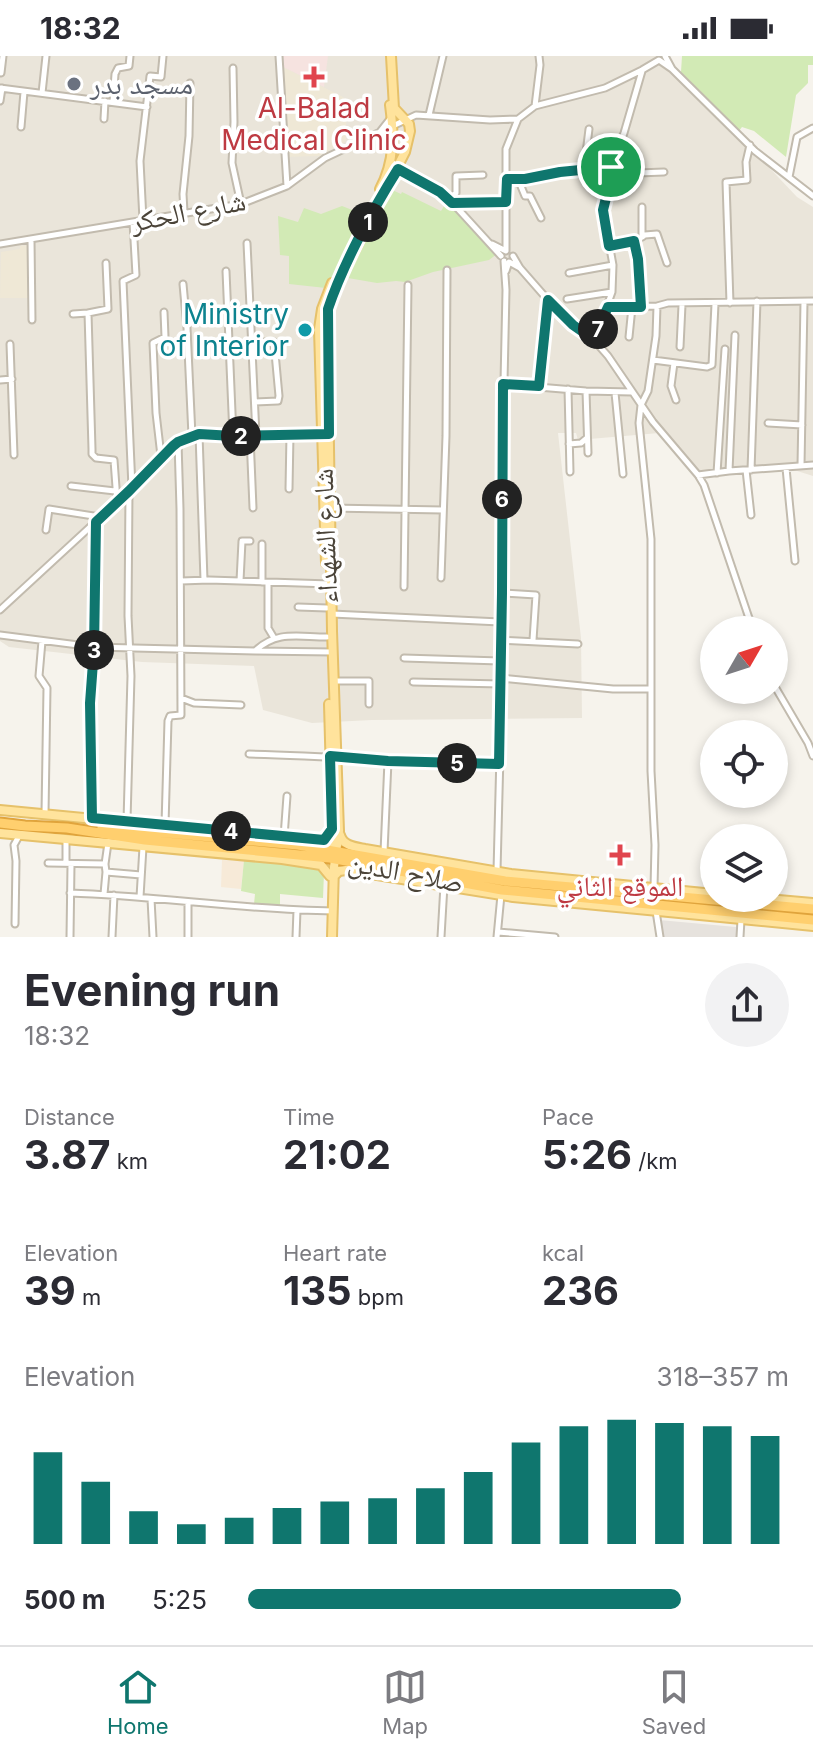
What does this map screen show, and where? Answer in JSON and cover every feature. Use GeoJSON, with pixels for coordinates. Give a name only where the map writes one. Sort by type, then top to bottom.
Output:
{"type":"FeatureCollection","features":[{"type":"Feature","properties":{"kind":"highway","name":"صلاح الدين"},"geometry":{"type":"LineString","coordinates":[[0,820],[244,836],[445,883],[502,893],[719,914],[795,913],[813,909]]}},
{"type":"Feature","properties":{"kind":"highway","name":"صلاح الدين"},"geometry":{"type":"LineString","coordinates":[[0,820],[25,826],[67,828],[145,840],[334,855],[505,881],[558,883],[795,913],[813,920]]}},
{"type":"Feature","properties":{"kind":"main road","name":"شارع الشهداء"},"geometry":{"type":"LineString","coordinates":[[389,56],[394,165]]}},
{"type":"Feature","properties":{"kind":"main road","name":"شارع الشهداء"},"geometry":{"type":"LineString","coordinates":[[329,584],[325,434],[328,309],[394,165],[405,152],[410,131],[407,120],[394,108],[389,56]]}},
{"type":"Feature","properties":{"kind":"main road","name":"شارع الشهداء"},"geometry":{"type":"LineString","coordinates":[[325,434],[330,508],[329,611],[335,830],[330,911]]}},
{"type":"Feature","properties":{"kind":"main road","name":"شارع الشهداء"},"geometry":{"type":"LineString","coordinates":[[329,611],[327,637],[334,681],[333,756]]}},
{"type":"Feature","properties":{"kind":"main road"},"geometry":{"type":"LineString","coordinates":[[0,810],[165,825],[244,836],[324,840],[335,830],[346,844],[558,883],[700,893]]}},
{"type":"Feature","properties":{"kind":"main road"},"geometry":{"type":"LineString","coordinates":[[0,833],[262,857],[321,865],[332,876],[346,870],[445,883]]}},
{"type":"Feature","properties":{"kind":"main road"},"geometry":{"type":"LineString","coordinates":[[502,893],[813,926]]}},
{"type":"Feature","properties":{"kind":"main road"},"geometry":{"type":"LineString","coordinates":[[788,901],[813,903]]}},
{"type":"Feature","properties":{"kind":"main road"},"geometry":{"type":"LineString","coordinates":[[330,911],[330,937]]}},
{"type":"Feature","properties":{"kind":"street"},"geometry":{"type":"LineString","coordinates":[[1,73],[3,56]]}},
{"type":"Feature","properties":{"kind":"street"},"geometry":{"type":"LineString","coordinates":[[42,93],[46,56]]}},
{"type":"Feature","properties":{"kind":"street"},"geometry":{"type":"LineString","coordinates":[[113,102],[115,74],[118,68],[129,66],[130,56]]}},
{"type":"Feature","properties":{"kind":"street"},"geometry":{"type":"LineString","coordinates":[[143,220],[140,161],[150,76],[161,77],[163,56]]}},
{"type":"Feature","properties":{"kind":"street"},"geometry":{"type":"LineString","coordinates":[[279,56],[287,186]]}},
{"type":"Feature","properties":{"kind":"street"},"geometry":{"type":"LineString","coordinates":[[429,115],[443,56]]}},
{"type":"Feature","properties":{"kind":"street"},"geometry":{"type":"LineString","coordinates":[[535,106],[539,56]]}},
{"type":"Feature","properties":{"kind":"street"},"geometry":{"type":"LineString","coordinates":[[497,872],[506,149],[518,119],[535,106],[605,88],[645,68],[659,57],[750,145],[813,196]]}},
{"type":"Feature","properties":{"kind":"street"},"geometry":{"type":"LineString","coordinates":[[233,68],[232,163],[241,204]]}},
{"type":"Feature","properties":{"kind":"street"},"geometry":{"type":"LineString","coordinates":[[593,339],[612,292],[613,265],[603,210],[612,164],[645,68]]}},
{"type":"Feature","properties":{"kind":"street"},"geometry":{"type":"LineString","coordinates":[[184,212],[190,83]]}},
{"type":"Feature","properties":{"kind":"street"},"geometry":{"type":"LineString","coordinates":[[0,101],[1,88],[147,107]]}},
{"type":"Feature","properties":{"kind":"street"},"geometry":{"type":"LineString","coordinates":[[21,127],[24,92]]}},
{"type":"Feature","properties":{"kind":"street"},"geometry":{"type":"LineString","coordinates":[[104,119],[105,101]]}},
{"type":"Feature","properties":{"kind":"street"},"geometry":{"type":"LineString","coordinates":[[391,111],[387,125],[379,133],[393,143]]}},
{"type":"Feature","properties":{"kind":"street","name":"شارع الحكر"},"geometry":{"type":"LineString","coordinates":[[0,244],[241,204],[287,186],[325,158],[416,115],[518,119]]}},
{"type":"Feature","properties":{"kind":"street"},"geometry":{"type":"LineString","coordinates":[[789,177],[797,137],[813,128]]}},
{"type":"Feature","properties":{"kind":"street"},"geometry":{"type":"LineString","coordinates":[[584,169],[589,129]]}},
{"type":"Feature","properties":{"kind":"street"},"geometry":{"type":"LineString","coordinates":[[730,303],[726,182],[747,180],[746,162],[750,145]]}},
{"type":"Feature","properties":{"kind":"street"},"geometry":{"type":"LineString","coordinates":[[507,179],[635,160],[638,173],[664,172]]}},
{"type":"Feature","properties":{"kind":"street"},"geometry":{"type":"LineString","coordinates":[[394,165],[451,201],[573,325],[593,339],[704,485],[748,616]]}},
{"type":"Feature","properties":{"kind":"street"},"geometry":{"type":"LineString","coordinates":[[451,201],[456,193],[456,176],[483,175]]}},
{"type":"Feature","properties":{"kind":"street"},"geometry":{"type":"LineString","coordinates":[[518,179],[525,196],[530,196],[541,218]]}},
{"type":"Feature","properties":{"kind":"street"},"geometry":{"type":"LineString","coordinates":[[451,201],[506,202]]}},
{"type":"Feature","properties":{"kind":"street"},"geometry":{"type":"LineString","coordinates":[[642,207],[642,238]]}},
{"type":"Feature","properties":{"kind":"street"},"geometry":{"type":"LineString","coordinates":[[127,822],[130,490],[123,281],[136,275],[133,222]]}},
{"type":"Feature","properties":{"kind":"street"},"geometry":{"type":"LineString","coordinates":[[609,246],[657,234],[667,263]]}},
{"type":"Feature","properties":{"kind":"street"},"geometry":{"type":"LineString","coordinates":[[31,240],[32,320]]}},
{"type":"Feature","properties":{"kind":"street"},"geometry":{"type":"LineString","coordinates":[[634,241],[641,307]]}},
{"type":"Feature","properties":{"kind":"street"},"geometry":{"type":"LineString","coordinates":[[247,243],[255,402],[253,508]]}},
{"type":"Feature","properties":{"kind":"street"},"geometry":{"type":"LineString","coordinates":[[73,314],[108,309],[106,263]]}},
{"type":"Feature","properties":{"kind":"street"},"geometry":{"type":"LineString","coordinates":[[569,273],[613,265]]}},
{"type":"Feature","properties":{"kind":"street"},"geometry":{"type":"LineString","coordinates":[[441,578],[447,270]]}},
{"type":"Feature","properties":{"kind":"street"},"geometry":{"type":"LineString","coordinates":[[226,271],[233,436]]}},
{"type":"Feature","properties":{"kind":"street"},"geometry":{"type":"LineString","coordinates":[[183,284],[204,580]]}},
{"type":"Feature","properties":{"kind":"street"},"geometry":{"type":"LineString","coordinates":[[404,587],[408,285]]}},
{"type":"Feature","properties":{"kind":"street"},"geometry":{"type":"LineString","coordinates":[[567,299],[612,292]]}},
{"type":"Feature","properties":{"kind":"street"},"geometry":{"type":"LineString","coordinates":[[539,386],[548,300]]}},
{"type":"Feature","properties":{"kind":"street"},"geometry":{"type":"LineString","coordinates":[[751,515],[748,470],[757,301]]}},
{"type":"Feature","properties":{"kind":"street"},"geometry":{"type":"LineString","coordinates":[[608,307],[813,301]]}},
{"type":"Feature","properties":{"kind":"street"},"geometry":{"type":"LineString","coordinates":[[801,465],[804,302]]}},
{"type":"Feature","properties":{"kind":"street"},"geometry":{"type":"LineString","coordinates":[[653,360],[707,367],[712,365],[715,304]]}},
{"type":"Feature","properties":{"kind":"street"},"geometry":{"type":"LineString","coordinates":[[680,347],[682,305]]}},
{"type":"Feature","properties":{"kind":"street"},"geometry":{"type":"LineString","coordinates":[[654,888],[651,539],[639,423],[653,360],[657,306]]}},
{"type":"Feature","properties":{"kind":"street"},"geometry":{"type":"LineString","coordinates":[[629,337],[632,307]]}},
{"type":"Feature","properties":{"kind":"street"},"geometry":{"type":"LineString","coordinates":[[161,457],[153,343],[165,337],[164,312]]}},
{"type":"Feature","properties":{"kind":"street"},"geometry":{"type":"LineString","coordinates":[[88,313],[92,454],[96,458],[114,460],[117,502]]}},
{"type":"Feature","properties":{"kind":"street"},"geometry":{"type":"LineString","coordinates":[[729,471],[735,335]]}},
{"type":"Feature","properties":{"kind":"street"},"geometry":{"type":"LineString","coordinates":[[252,342],[274,342],[279,396],[278,401],[255,402]]}},
{"type":"Feature","properties":{"kind":"street"},"geometry":{"type":"LineString","coordinates":[[10,344],[14,455]]}},
{"type":"Feature","properties":{"kind":"street"},"geometry":{"type":"LineString","coordinates":[[717,473],[725,349]]}},
{"type":"Feature","properties":{"kind":"street"},"geometry":{"type":"LineString","coordinates":[[674,363],[671,386],[676,400]]}},
{"type":"Feature","properties":{"kind":"street"},"geometry":{"type":"LineString","coordinates":[[0,380],[12,379]]}},
{"type":"Feature","properties":{"kind":"street"},"geometry":{"type":"LineString","coordinates":[[503,384],[633,392]]}},
{"type":"Feature","properties":{"kind":"street"},"geometry":{"type":"LineString","coordinates":[[568,389],[570,472]]}},
{"type":"Feature","properties":{"kind":"street"},"geometry":{"type":"LineString","coordinates":[[586,391],[588,453]]}},
{"type":"Feature","properties":{"kind":"street"},"geometry":{"type":"LineString","coordinates":[[615,393],[623,474]]}},
{"type":"Feature","properties":{"kind":"street"},"geometry":{"type":"LineString","coordinates":[[768,423],[802,425]]}},
{"type":"Feature","properties":{"kind":"street"},"geometry":{"type":"LineString","coordinates":[[289,489],[290,434]]}},
{"type":"Feature","properties":{"kind":"street"},"geometry":{"type":"LineString","coordinates":[[0,610],[178,442],[196,435],[325,434]]}},
{"type":"Feature","properties":{"kind":"street"},"geometry":{"type":"LineString","coordinates":[[569,444],[581,443],[588,437]]}},
{"type":"Feature","properties":{"kind":"street"},"geometry":{"type":"LineString","coordinates":[[165,825],[168,721],[170,716],[181,715],[178,442]]}},
{"type":"Feature","properties":{"kind":"street"},"geometry":{"type":"LineString","coordinates":[[698,475],[813,465]]}},
{"type":"Feature","properties":{"kind":"street"},"geometry":{"type":"LineString","coordinates":[[786,468],[795,561]]}},
{"type":"Feature","properties":{"kind":"street"},"geometry":{"type":"LineString","coordinates":[[71,486],[115,491]]}},
{"type":"Feature","properties":{"kind":"street"},"geometry":{"type":"LineString","coordinates":[[330,508],[443,510]]}},
{"type":"Feature","properties":{"kind":"street"},"geometry":{"type":"LineString","coordinates":[[46,530],[49,509],[101,517]]}},
{"type":"Feature","properties":{"kind":"street"},"geometry":{"type":"LineString","coordinates":[[92,818],[90,703],[96,522]]}},
{"type":"Feature","properties":{"kind":"street"},"geometry":{"type":"LineString","coordinates":[[240,581],[242,541],[250,541]]}},
{"type":"Feature","properties":{"kind":"street"},"geometry":{"type":"LineString","coordinates":[[262,544],[268,628],[274,638]]}},
{"type":"Feature","properties":{"kind":"street"},"geometry":{"type":"LineString","coordinates":[[181,581],[329,584]]}},
{"type":"Feature","properties":{"kind":"street"},"geometry":{"type":"LineString","coordinates":[[502,593],[536,595],[533,640]]}},
{"type":"Feature","properties":{"kind":"street"},"geometry":{"type":"LineString","coordinates":[[298,607],[500,622]]}},
{"type":"Feature","properties":{"kind":"street"},"geometry":{"type":"LineString","coordinates":[[0,635],[129,649],[330,652]]}},
{"type":"Feature","properties":{"kind":"street"},"geometry":{"type":"LineString","coordinates":[[255,651],[265,642],[280,636],[327,637]]}},
{"type":"Feature","properties":{"kind":"street"},"geometry":{"type":"LineString","coordinates":[[500,640],[578,644]]}},
{"type":"Feature","properties":{"kind":"street"},"geometry":{"type":"LineString","coordinates":[[42,641],[39,676],[47,688],[45,815]]}},
{"type":"Feature","properties":{"kind":"street"},"geometry":{"type":"LineString","coordinates":[[404,658],[500,661]]}},
{"type":"Feature","properties":{"kind":"street"},"geometry":{"type":"LineString","coordinates":[[334,681],[369,681],[369,704]]}},
{"type":"Feature","properties":{"kind":"street"},"geometry":{"type":"LineString","coordinates":[[413,682],[501,681],[650,689]]}},
{"type":"Feature","properties":{"kind":"street"},"geometry":{"type":"LineString","coordinates":[[181,698],[194,703],[241,705]]}},
{"type":"Feature","properties":{"kind":"street"},"geometry":{"type":"LineString","coordinates":[[785,704],[812,752]]}},
{"type":"Feature","properties":{"kind":"street"},"geometry":{"type":"LineString","coordinates":[[249,754],[499,764]]}},
{"type":"Feature","properties":{"kind":"street"},"geometry":{"type":"LineString","coordinates":[[384,852],[388,761]]}},
{"type":"Feature","properties":{"kind":"street"},"geometry":{"type":"LineString","coordinates":[[284,837],[287,796]]}},
{"type":"Feature","properties":{"kind":"street"},"geometry":{"type":"LineString","coordinates":[[15,924],[14,845],[19,835]]}},
{"type":"Feature","properties":{"kind":"street"},"geometry":{"type":"LineString","coordinates":[[66,840],[70,937]]}},
{"type":"Feature","properties":{"kind":"street"},"geometry":{"type":"LineString","coordinates":[[104,894],[108,843]]}},
{"type":"Feature","properties":{"kind":"street"},"geometry":{"type":"LineString","coordinates":[[140,897],[143,847]]}},
{"type":"Feature","properties":{"kind":"street"},"geometry":{"type":"LineString","coordinates":[[48,863],[105,864]]}},
{"type":"Feature","properties":{"kind":"street"},"geometry":{"type":"LineString","coordinates":[[106,872],[141,875]]}},
{"type":"Feature","properties":{"kind":"street"},"geometry":{"type":"LineString","coordinates":[[441,937],[445,883]]}},
{"type":"Feature","properties":{"kind":"street"},"geometry":{"type":"LineString","coordinates":[[70,893],[330,911]]}},
{"type":"Feature","properties":{"kind":"street"},"geometry":{"type":"LineString","coordinates":[[502,893],[498,935],[555,937]]}},
{"type":"Feature","properties":{"kind":"street"},"geometry":{"type":"LineString","coordinates":[[112,937],[114,895]]}},
{"type":"Feature","properties":{"kind":"street"},"geometry":{"type":"LineString","coordinates":[[151,899],[153,937]]}},
{"type":"Feature","properties":{"kind":"street"},"geometry":{"type":"LineString","coordinates":[[188,902],[188,937]]}},
{"type":"Feature","properties":{"kind":"street"},"geometry":{"type":"LineString","coordinates":[[296,937],[297,910]]}},
{"type":"Feature","properties":{"kind":"street"},"geometry":{"type":"LineString","coordinates":[[656,911],[660,937]]}},
{"type":"Feature","properties":{"kind":"street"},"geometry":{"type":"LineString","coordinates":[[740,937],[741,920]]}},
{"type":"Feature","properties":{"kind":"shaded area"},"geometry":{"type":"Polygon","coordinates":[[[0,56],[666,56],[797,197],[813,207],[813,476],[791,469],[699,474],[659,433],[578,440],[576,433],[558,433],[581,638],[582,718],[312,723],[263,710],[254,666],[142,662],[9,647],[0,641],[0,56]]]}},
{"type":"Feature","properties":{"kind":"shaded area","name":"Al-Balad Medical Clinic"},"geometry":{"type":"Polygon","coordinates":[[[281,56],[328,56],[324,87],[281,66],[281,56]]]}},
{"type":"Feature","properties":{"kind":"shaded area"},"geometry":{"type":"Polygon","coordinates":[[[281,66],[343,97],[346,101],[346,141],[319,156],[286,157],[281,66]]]}},
{"type":"Feature","properties":{"kind":"shaded area"},"geometry":{"type":"Polygon","coordinates":[[[29,245],[31,298],[0,298],[1,252],[29,245]]]}},
{"type":"Feature","properties":{"kind":"shaded area"},"geometry":{"type":"Polygon","coordinates":[[[222,860],[244,861],[241,889],[221,887],[222,860]]]}},
{"type":"Feature","properties":{"kind":"shaded area"},"geometry":{"type":"Polygon","coordinates":[[[659,920],[736,927],[736,937],[660,937],[659,920]]]}},
{"type":"Feature","properties":{"kind":"green space"},"geometry":{"type":"Polygon","coordinates":[[[682,56],[813,56],[813,65],[808,65],[808,83],[796,95],[786,157],[754,131],[742,127],[739,131],[681,72],[682,56]]]}},
{"type":"Feature","properties":{"kind":"green space"},"geometry":{"type":"Polygon","coordinates":[[[388,188],[441,211],[447,201],[497,254],[489,260],[433,272],[405,282],[377,283],[342,277],[388,188]]]}},
{"type":"Feature","properties":{"kind":"green space"},"geometry":{"type":"Polygon","coordinates":[[[342,206],[365,215],[326,288],[289,284],[289,256],[280,255],[278,216],[298,222],[304,208],[321,214],[342,206]]]}},
{"type":"Feature","properties":{"kind":"green space"},"geometry":{"type":"Polygon","coordinates":[[[244,860],[319,868],[324,873],[323,898],[280,894],[280,905],[254,904],[255,894],[241,891],[244,860]]]}},
{"type":"Feature","properties":{"kind":"place","name":"Al-Balad Medical Clinic"},"geometry":{"type":"Point","coordinates":[314,77]}},
{"type":"Feature","properties":{"kind":"place","name":"مسجد بدر"},"geometry":{"type":"Point","coordinates":[74,84]}},
{"type":"Feature","properties":{"kind":"place","name":"Ministry of Interior"},"geometry":{"type":"Point","coordinates":[305,330]}},
{"type":"Feature","properties":{"kind":"place","name":"الموقع الثاني"},"geometry":{"type":"Point","coordinates":[620,855]}},
{"type":"Feature","properties":{"kind":"route"},"geometry":{"type":"LineString","coordinates":[[611,167],[603,210],[609,246],[634,241],[641,307],[608,307],[593,339],[573,325],[548,300],[539,386],[503,384],[499,764],[330,756],[332,829],[324,840],[92,818],[90,703],[96,522],[173,446],[192,436],[329,434],[328,309],[354,250],[398,169],[440,192],[452,203],[506,202],[507,179],[611,167]]}}]}
